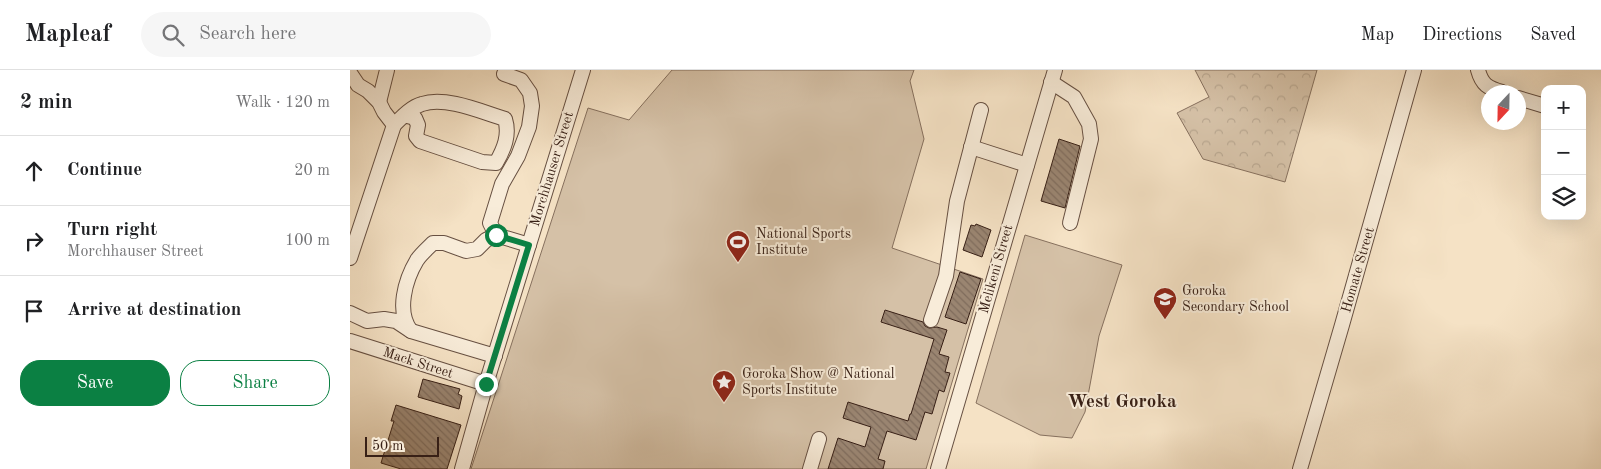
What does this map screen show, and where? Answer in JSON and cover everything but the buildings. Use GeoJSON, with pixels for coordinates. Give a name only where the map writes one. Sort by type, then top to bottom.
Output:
{"type":"FeatureCollection","features":[{"type":"Feature","properties":{"kind":"street"},"geometry":{"type":"LineString","coordinates":[[379,102],[387,70]]}},
{"type":"Feature","properties":{"kind":"street","name":"Morchhauser Street"},"geometry":{"type":"LineString","coordinates":[[462,469],[486,384],[583,70]]}},
{"type":"Feature","properties":{"kind":"street","name":"Homate Street"},"geometry":{"type":"LineString","coordinates":[[1300,469],[1414,70]]}},
{"type":"Feature","properties":{"kind":"street"},"geometry":{"type":"LineString","coordinates":[[1478,70],[1481,81],[1486,85]]}},
{"type":"Feature","properties":{"kind":"street"},"geometry":{"type":"LineString","coordinates":[[350,73],[358,85],[368,91],[379,102],[394,125]]}},
{"type":"Feature","properties":{"kind":"street"},"geometry":{"type":"LineString","coordinates":[[496,235],[490,223],[502,184],[518,156],[530,127],[532,106],[530,93],[521,80],[504,74]]}},
{"type":"Feature","properties":{"kind":"street"},"geometry":{"type":"LineString","coordinates":[[1053,76],[1074,97],[1089,124],[1091,139],[1070,223]]}},
{"type":"Feature","properties":{"kind":"street","name":"Melikeni Street"},"geometry":{"type":"LineString","coordinates":[[938,469],[1053,76]]}},
{"type":"Feature","properties":{"kind":"street"},"geometry":{"type":"LineString","coordinates":[[1526,100],[1541,105]]}},
{"type":"Feature","properties":{"kind":"street"},"geometry":{"type":"LineString","coordinates":[[350,258],[394,125],[404,115],[421,104],[441,101],[505,119],[508,128],[504,149],[496,163],[482,162],[420,141],[416,136],[418,124],[415,118],[404,115]]}},
{"type":"Feature","properties":{"kind":"street"},"geometry":{"type":"LineString","coordinates":[[931,320],[946,276],[957,201],[981,110]]}},
{"type":"Feature","properties":{"kind":"street"},"geometry":{"type":"LineString","coordinates":[[971,147],[1027,165]]}},
{"type":"Feature","properties":{"kind":"street"},"geometry":{"type":"LineString","coordinates":[[411,331],[406,325],[402,304],[409,276],[417,259],[433,243],[444,243],[466,251],[477,249],[486,240],[496,235],[529,245]]}},
{"type":"Feature","properties":{"kind":"street"},"geometry":{"type":"LineString","coordinates":[[350,313],[368,320],[384,319],[396,321],[411,331],[495,356]]}},
{"type":"Feature","properties":{"kind":"street","name":"Mack Street"},"geometry":{"type":"LineString","coordinates":[[350,341],[486,384]]}},
{"type":"Feature","properties":{"kind":"street"},"geometry":{"type":"LineString","coordinates":[[810,469],[819,439]]}},
{"type":"Feature","properties":{"kind":"green space","name":"National Sports Institute"},"geometry":{"type":"Polygon","coordinates":[[[672,70],[914,70],[910,81],[924,139],[892,248],[983,279],[926,469],[471,469],[588,108],[629,120],[672,70]]]}},
{"type":"Feature","properties":{"kind":"green space"},"geometry":{"type":"Polygon","coordinates":[[[1195,70],[1317,70],[1285,182],[1203,159],[1177,113],[1209,97],[1195,70]]]}},
{"type":"Feature","properties":{"kind":"green space"},"geometry":{"type":"Polygon","coordinates":[[[1025,235],[1122,265],[1099,336],[1085,412],[1072,438],[1040,435],[976,403],[1025,235]]]}},
{"type":"Feature","properties":{"kind":"place","name":"National Sports Institute"},"geometry":{"type":"Point","coordinates":[738,263]}},
{"type":"Feature","properties":{"kind":"place","name":"Goroka Secondary School"},"geometry":{"type":"Point","coordinates":[1165,320]}},
{"type":"Feature","properties":{"kind":"place","name":"Goroka Show @ National Sports Institute"},"geometry":{"type":"Point","coordinates":[724,403]}},
{"type":"Feature","properties":{"kind":"district","name":"West Goroka"},"geometry":{"type":"Point","coordinates":[1122,402]}},
{"type":"Feature","properties":{"kind":"route"},"geometry":{"type":"LineString","coordinates":[[486,384],[529,245],[496,235]]}}]}
